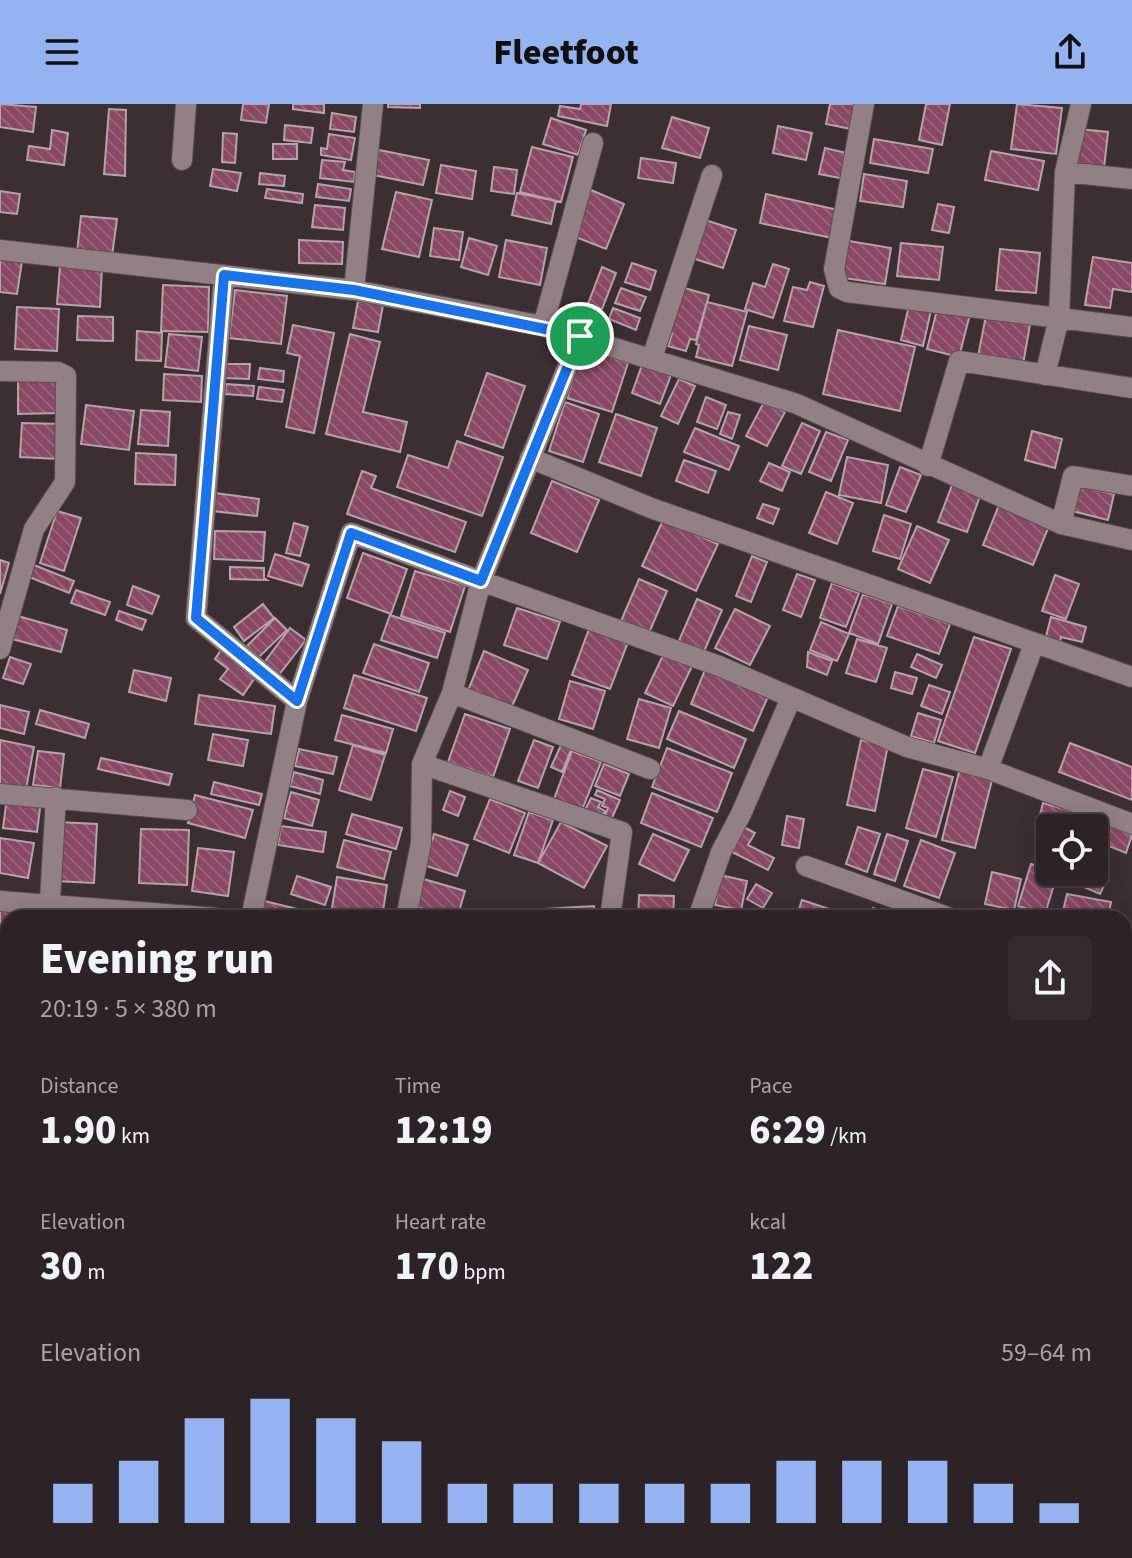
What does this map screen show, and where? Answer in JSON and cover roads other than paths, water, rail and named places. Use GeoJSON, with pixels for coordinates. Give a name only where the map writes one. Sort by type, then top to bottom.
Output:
{"type":"FeatureCollection","features":[{"type":"Feature","properties":{"kind":"street"},"geometry":{"type":"LineString","coordinates":[[182,160],[186,104]]}},
{"type":"Feature","properties":{"kind":"street"},"geometry":{"type":"LineString","coordinates":[[354,290],[373,104]]}},
{"type":"Feature","properties":{"kind":"street"},"geometry":{"type":"LineString","coordinates":[[864,104],[834,269],[839,288],[847,292],[1132,327]]}},
{"type":"Feature","properties":{"kind":"street"},"geometry":{"type":"LineString","coordinates":[[1045,375],[1059,318],[1065,172],[1081,104]]}},
{"type":"Feature","properties":{"kind":"street"},"geometry":{"type":"LineString","coordinates":[[543,326],[593,143]]}},
{"type":"Feature","properties":{"kind":"street"},"geometry":{"type":"LineString","coordinates":[[1065,172],[1132,179]]}},
{"type":"Feature","properties":{"kind":"street"},"geometry":{"type":"LineString","coordinates":[[652,358],[712,175]]}},
{"type":"Feature","properties":{"kind":"street"},"geometry":{"type":"LineString","coordinates":[[0,250],[354,290],[543,326],[797,404],[1061,524],[1132,540]]}},
{"type":"Feature","properties":{"kind":"street"},"geometry":{"type":"LineString","coordinates":[[224,275],[196,618],[297,701]]}},
{"type":"Feature","properties":{"kind":"street"},"geometry":{"type":"LineString","coordinates":[[408,910],[421,843],[422,764],[452,693],[481,581],[580,336]]}},
{"type":"Feature","properties":{"kind":"street"},"geometry":{"type":"LineString","coordinates":[[928,466],[959,361],[1132,388]]}},
{"type":"Feature","properties":{"kind":"street"},"geometry":{"type":"LineString","coordinates":[[0,371],[58,372],[66,376],[68,470],[61,491],[34,529],[0,649]]}},
{"type":"Feature","properties":{"kind":"street"},"geometry":{"type":"LineString","coordinates":[[530,458],[651,508],[1132,677]]}},
{"type":"Feature","properties":{"kind":"street"},"geometry":{"type":"LineString","coordinates":[[1061,524],[1073,476],[1132,486]]}},
{"type":"Feature","properties":{"kind":"street"},"geometry":{"type":"LineString","coordinates":[[253,910],[297,701],[351,533],[719,666],[907,747],[988,769],[1132,824]]}},
{"type":"Feature","properties":{"kind":"street"},"geometry":{"type":"LineString","coordinates":[[988,769],[1034,644]]}},
{"type":"Feature","properties":{"kind":"street"},"geometry":{"type":"LineString","coordinates":[[452,693],[650,769]]}},
{"type":"Feature","properties":{"kind":"street"},"geometry":{"type":"LineString","coordinates":[[701,910],[721,852],[741,814],[791,698]]}},
{"type":"Feature","properties":{"kind":"street"},"geometry":{"type":"LineString","coordinates":[[422,764],[622,832],[611,910]]}},
{"type":"Feature","properties":{"kind":"street"},"geometry":{"type":"LineString","coordinates":[[0,794],[187,810]]}},
{"type":"Feature","properties":{"kind":"street"},"geometry":{"type":"LineString","coordinates":[[48,910],[56,797]]}},
{"type":"Feature","properties":{"kind":"street"},"geometry":{"type":"LineString","coordinates":[[806,866],[928,910]]}},
{"type":"Feature","properties":{"kind":"street"},"geometry":{"type":"LineString","coordinates":[[0,901],[43,910]]}}]}
